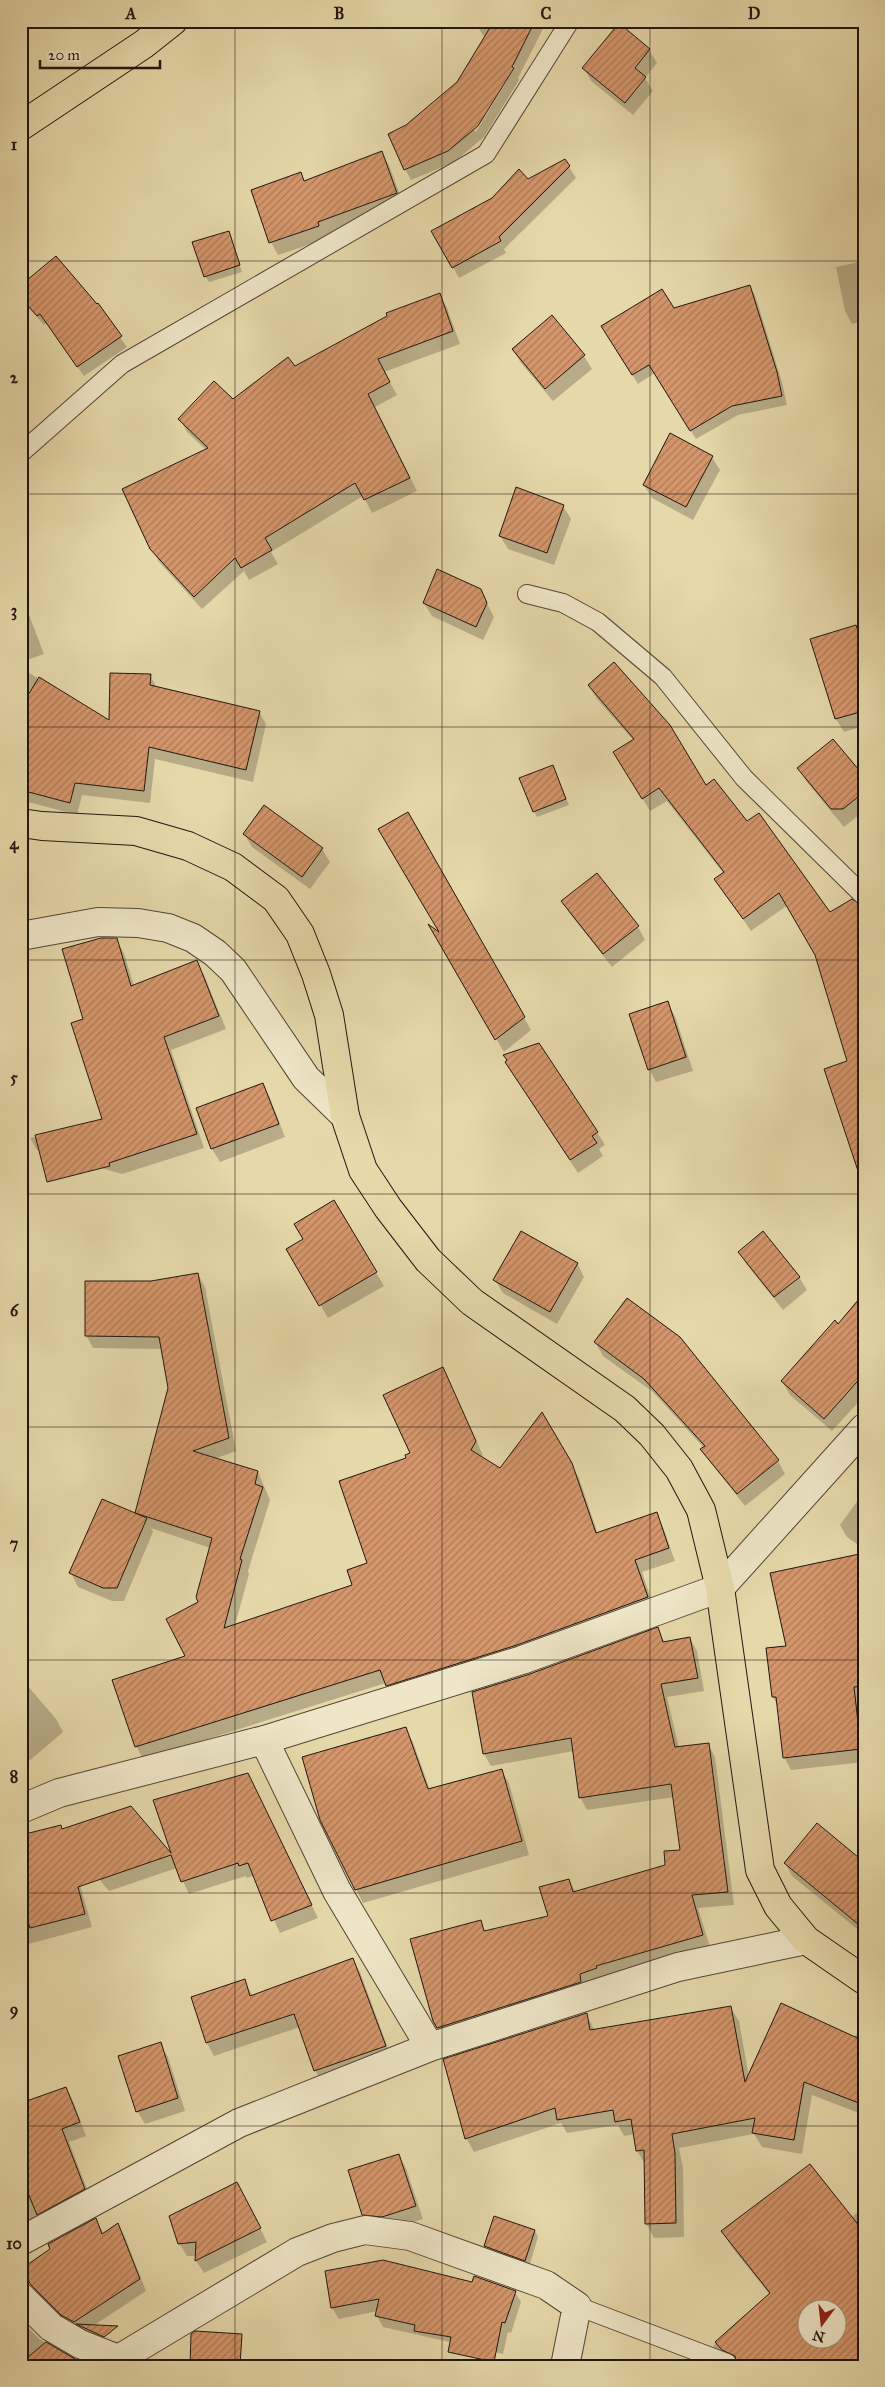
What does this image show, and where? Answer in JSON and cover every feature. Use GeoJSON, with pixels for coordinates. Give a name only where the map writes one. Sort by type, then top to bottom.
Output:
{"type":"FeatureCollection","features":[{"type":"Feature","properties":{"kind":"main road"},"geometry":{"type":"LineString","coordinates":[[21,126],[144,44],[173,21]]}},
{"type":"Feature","properties":{"kind":"main road"},"geometry":{"type":"LineString","coordinates":[[21,823],[42,826],[136,831],[188,846],[233,867],[276,899],[300,934],[319,982],[329,1016],[345,1116],[363,1170],[388,1208],[428,1260],[472,1302],[625,1409],[652,1435],[679,1469],[701,1510],[720,1588],[760,1870],[778,1906],[806,1940],[864,1980]]}},
{"type":"Feature","properties":{"kind":"street"},"geometry":{"type":"LineString","coordinates":[[21,936],[98,922],[138,923],[168,928],[193,938],[216,953],[233,970],[306,1078],[345,1116]]}},
{"type":"Feature","properties":{"kind":"street"},"geometry":{"type":"LineString","coordinates":[[21,1809],[59,1792],[264,1740],[522,1660],[720,1588],[864,1428]]}},
{"type":"Feature","properties":{"kind":"street"},"geometry":{"type":"LineString","coordinates":[[264,1740],[337,1891],[430,2047]]}},
{"type":"Feature","properties":{"kind":"street"},"geometry":{"type":"LineString","coordinates":[[21,2241],[239,2123],[430,2047],[678,1967],[806,1940]]}},
{"type":"Feature","properties":{"kind":"street"},"geometry":{"type":"LineString","coordinates":[[21,2296],[51,2327],[121,2364],[297,2252],[334,2238],[365,2230],[410,2236],[546,2284],[577,2306],[565,2366]]}},
{"type":"Feature","properties":{"kind":"lane"},"geometry":{"type":"LineString","coordinates":[[21,453],[122,364],[486,154],[570,21]]}},
{"type":"Feature","properties":{"kind":"lane"},"geometry":{"type":"LineString","coordinates":[[527,594],[563,603],[598,622],[664,677],[744,778],[864,896]]}},
{"type":"Feature","properties":{"kind":"lane"},"geometry":{"type":"LineString","coordinates":[[577,2306],[728,2364]]}},
{"type":"Feature","properties":{"kind":"building"},"geometry":{"type":"Polygon","coordinates":[[[494,21],[535,21],[512,67],[514,68],[478,126],[448,151],[404,170],[388,134],[406,125],[457,82],[494,21]]]}},
{"type":"Feature","properties":{"kind":"building"},"geometry":{"type":"Polygon","coordinates":[[[619,23],[650,49],[635,68],[646,77],[625,103],[582,68],[619,23]]]}},
{"type":"Feature","properties":{"kind":"building"},"geometry":{"type":"Polygon","coordinates":[[[382,151],[397,193],[318,222],[319,226],[269,243],[251,190],[301,172],[304,181],[382,151]]]}},
{"type":"Feature","properties":{"kind":"building"},"geometry":{"type":"Polygon","coordinates":[[[565,159],[570,166],[499,237],[501,241],[452,268],[431,231],[492,198],[519,169],[528,179],[565,159]]]}},
{"type":"Feature","properties":{"kind":"building"},"geometry":{"type":"Polygon","coordinates":[[[229,231],[240,265],[204,277],[192,242],[229,231]]]}},
{"type":"Feature","properties":{"kind":"building"},"geometry":{"type":"Polygon","coordinates":[[[56,256],[98,303],[122,336],[77,367],[40,314],[37,316],[21,298],[21,285],[56,256]]]}},
{"type":"Feature","properties":{"kind":"building"},"geometry":{"type":"Polygon","coordinates":[[[750,285],[777,372],[782,396],[732,406],[690,431],[649,365],[632,375],[601,326],[662,289],[674,308],[750,285]]]}},
{"type":"Feature","properties":{"kind":"building"},"geometry":{"type":"Polygon","coordinates":[[[440,293],[453,331],[378,359],[390,382],[368,394],[410,478],[364,500],[355,483],[265,538],[272,550],[241,568],[235,558],[194,597],[150,549],[122,489],[208,448],[178,419],[214,381],[233,399],[288,357],[295,366],[387,316],[386,313],[440,293]]]}},
{"type":"Feature","properties":{"kind":"building"},"geometry":{"type":"Polygon","coordinates":[[[552,315],[585,355],[545,389],[512,349],[552,315]]]}},
{"type":"Feature","properties":{"kind":"building"},"geometry":{"type":"Polygon","coordinates":[[[670,433],[713,456],[686,507],[643,485],[670,433]]]}},
{"type":"Feature","properties":{"kind":"building"},"geometry":{"type":"Polygon","coordinates":[[[516,487],[564,505],[547,553],[499,536],[516,487]]]}},
{"type":"Feature","properties":{"kind":"building"},"geometry":{"type":"Polygon","coordinates":[[[437,569],[481,589],[487,603],[476,627],[423,603],[437,569]]]}},
{"type":"Feature","properties":{"kind":"building"},"geometry":{"type":"Polygon","coordinates":[[[856,625],[864,649],[864,711],[835,719],[810,639],[856,625]]]}},
{"type":"Feature","properties":{"kind":"building"},"geometry":{"type":"Polygon","coordinates":[[[614,662],[670,725],[706,785],[714,779],[747,821],[759,813],[830,912],[852,899],[864,906],[864,1170],[858,1171],[824,1069],[847,1061],[815,955],[779,893],[743,919],[714,879],[724,872],[659,788],[642,799],[613,752],[634,739],[588,685],[614,662]]]}},
{"type":"Feature","properties":{"kind":"building"},"geometry":{"type":"Polygon","coordinates":[[[110,673],[151,674],[150,685],[260,711],[246,770],[149,747],[144,791],[75,783],[70,803],[21,790],[21,707],[39,677],[109,720],[110,673]]]}},
{"type":"Feature","properties":{"kind":"building"},"geometry":{"type":"Polygon","coordinates":[[[833,739],[864,776],[864,792],[843,809],[831,809],[797,768],[833,739]]]}},
{"type":"Feature","properties":{"kind":"building"},"geometry":{"type":"Polygon","coordinates":[[[553,765],[566,799],[533,812],[519,778],[553,765]]]}},
{"type":"Feature","properties":{"kind":"building"},"geometry":{"type":"Polygon","coordinates":[[[264,805],[323,848],[302,877],[243,834],[264,805]]]}},
{"type":"Feature","properties":{"kind":"building"},"geometry":{"type":"Polygon","coordinates":[[[408,812],[525,1017],[495,1040],[428,924],[439,932],[378,829],[408,812]]]}},
{"type":"Feature","properties":{"kind":"building"},"geometry":{"type":"Polygon","coordinates":[[[597,873],[639,926],[603,954],[561,901],[597,873]]]}},
{"type":"Feature","properties":{"kind":"building"},"geometry":{"type":"Polygon","coordinates":[[[101,938],[117,938],[131,986],[197,960],[219,1016],[164,1037],[197,1134],[109,1163],[110,1166],[47,1182],[35,1135],[102,1119],[71,1023],[83,1019],[62,949],[101,938]]]}},
{"type":"Feature","properties":{"kind":"building"},"geometry":{"type":"Polygon","coordinates":[[[668,1001],[686,1057],[648,1070],[629,1014],[668,1001]]]}},
{"type":"Feature","properties":{"kind":"building"},"geometry":{"type":"Polygon","coordinates":[[[539,1043],[598,1132],[592,1136],[597,1143],[570,1160],[505,1062],[507,1060],[503,1055],[539,1043]]]}},
{"type":"Feature","properties":{"kind":"building"},"geometry":{"type":"Polygon","coordinates":[[[263,1083],[279,1124],[211,1149],[196,1108],[263,1083]]]}},
{"type":"Feature","properties":{"kind":"building"},"geometry":{"type":"Polygon","coordinates":[[[334,1200],[377,1272],[319,1306],[286,1249],[303,1239],[294,1224],[334,1200]]]}},
{"type":"Feature","properties":{"kind":"building"},"geometry":{"type":"Polygon","coordinates":[[[521,1231],[578,1263],[550,1312],[493,1280],[521,1231]]]}},
{"type":"Feature","properties":{"kind":"building"},"geometry":{"type":"Polygon","coordinates":[[[763,1231],[800,1277],[774,1297],[738,1252],[763,1231]]]}},
{"type":"Feature","properties":{"kind":"building"},"geometry":{"type":"Polygon","coordinates":[[[198,1273],[229,1438],[193,1451],[258,1471],[255,1484],[263,1487],[240,1559],[242,1560],[224,1628],[352,1585],[347,1570],[367,1563],[339,1481],[406,1458],[405,1455],[410,1453],[383,1395],[443,1367],[476,1441],[471,1450],[500,1468],[542,1412],[572,1463],[596,1533],[657,1512],[669,1548],[635,1560],[648,1597],[517,1645],[386,1686],[380,1670],[135,1747],[112,1680],[185,1656],[166,1619],[198,1602],[196,1597],[212,1538],[135,1513],[168,1388],[159,1337],[85,1336],[85,1281],[151,1281],[198,1273]]]}},
{"type":"Feature","properties":{"kind":"building"},"geometry":{"type":"Polygon","coordinates":[[[864,1293],[864,1374],[824,1419],[781,1381],[835,1320],[838,1324],[864,1293]]]}},
{"type":"Feature","properties":{"kind":"building"},"geometry":{"type":"Polygon","coordinates":[[[627,1298],[680,1337],[779,1460],[737,1494],[700,1449],[705,1446],[644,1379],[594,1342],[627,1298]]]}},
{"type":"Feature","properties":{"kind":"building"},"geometry":{"type":"Polygon","coordinates":[[[102,1499],[147,1518],[117,1588],[103,1588],[69,1573],[102,1499]]]}},
{"type":"Feature","properties":{"kind":"building"},"geometry":{"type":"Polygon","coordinates":[[[864,1553],[864,1686],[854,1687],[861,1749],[783,1758],[776,1697],[772,1697],[766,1648],[786,1646],[770,1573],[864,1553]]]}},
{"type":"Feature","properties":{"kind":"building"},"geometry":{"type":"Polygon","coordinates":[[[658,1627],[663,1642],[690,1637],[698,1678],[661,1684],[675,1747],[709,1743],[728,1892],[692,1895],[703,1935],[596,1966],[597,1968],[580,1974],[581,1982],[437,2028],[433,2021],[410,1939],[481,1920],[484,1931],[548,1916],[539,1887],[569,1879],[573,1892],[665,1865],[664,1851],[680,1850],[671,1784],[579,1798],[571,1738],[483,1754],[472,1692],[527,1675],[658,1627]]]}},
{"type":"Feature","properties":{"kind":"building"},"geometry":{"type":"Polygon","coordinates":[[[406,1727],[428,1789],[502,1769],[522,1841],[355,1890],[320,1820],[302,1757],[406,1727]]]}},
{"type":"Feature","properties":{"kind":"building"},"geometry":{"type":"Polygon","coordinates":[[[248,1773],[312,1905],[271,1921],[248,1863],[239,1866],[238,1863],[181,1882],[171,1855],[78,1887],[85,1914],[30,1928],[21,1897],[21,1835],[61,1825],[62,1829],[131,1806],[171,1853],[153,1800],[248,1773]]]}},
{"type":"Feature","properties":{"kind":"building"},"geometry":{"type":"Polygon","coordinates":[[[817,1823],[864,1862],[864,1929],[784,1863],[817,1823]]]}},
{"type":"Feature","properties":{"kind":"building"},"geometry":{"type":"Polygon","coordinates":[[[353,1958],[386,2046],[314,2071],[294,2014],[206,2043],[191,1997],[245,1979],[250,1996],[353,1958]]]}},
{"type":"Feature","properties":{"kind":"building"},"geometry":{"type":"Polygon","coordinates":[[[781,2003],[864,2041],[864,2105],[804,2082],[794,2140],[752,2133],[755,2118],[672,2134],[675,2153],[676,2223],[645,2224],[644,2150],[636,2151],[631,2119],[615,2122],[613,2110],[557,2120],[555,2108],[465,2139],[443,2059],[587,2013],[590,2030],[731,2006],[745,2082],[781,2003]]]}},
{"type":"Feature","properties":{"kind":"building"},"geometry":{"type":"Polygon","coordinates":[[[161,2042],[178,2098],[136,2112],[118,2056],[161,2042]]]}},
{"type":"Feature","properties":{"kind":"building"},"geometry":{"type":"Polygon","coordinates":[[[66,2087],[80,2122],[62,2129],[85,2189],[37,2215],[21,2176],[21,2103],[66,2087]]]}},
{"type":"Feature","properties":{"kind":"building"},"geometry":{"type":"Polygon","coordinates":[[[399,2154],[416,2206],[382,2217],[362,2215],[348,2170],[399,2154]]]}},
{"type":"Feature","properties":{"kind":"building"},"geometry":{"type":"Polygon","coordinates":[[[810,2164],[864,2232],[864,2366],[737,2366],[735,2356],[722,2350],[715,2342],[770,2293],[721,2231],[810,2164]]]}},
{"type":"Feature","properties":{"kind":"building"},"geometry":{"type":"Polygon","coordinates":[[[237,2182],[261,2228],[195,2261],[196,2242],[178,2244],[169,2216],[237,2182]]]}},
{"type":"Feature","properties":{"kind":"building"},"geometry":{"type":"Polygon","coordinates":[[[494,2216],[535,2230],[525,2261],[484,2246],[494,2216]]]}},
{"type":"Feature","properties":{"kind":"building"},"geometry":{"type":"Polygon","coordinates":[[[96,2218],[102,2234],[118,2223],[140,2279],[74,2322],[61,2315],[31,2285],[21,2269],[50,2249],[48,2244],[96,2218]]]}},
{"type":"Feature","properties":{"kind":"building"},"geometry":{"type":"Polygon","coordinates":[[[383,2260],[472,2282],[474,2276],[516,2291],[505,2323],[502,2322],[494,2362],[448,2352],[451,2337],[414,2331],[415,2325],[375,2316],[379,2299],[331,2308],[325,2271],[383,2260]]]}},
{"type":"Feature","properties":{"kind":"building"},"geometry":{"type":"Polygon","coordinates":[[[76,2324],[118,2326],[104,2337],[76,2324]]]}},
{"type":"Feature","properties":{"kind":"building"},"geometry":{"type":"Polygon","coordinates":[[[195,2331],[242,2334],[240,2366],[190,2366],[191,2334],[195,2331]]]}},
{"type":"Feature","properties":{"kind":"building"},"geometry":{"type":"Polygon","coordinates":[[[46,2342],[75,2359],[67,2366],[21,2366],[21,2363],[46,2342]]]}}]}
